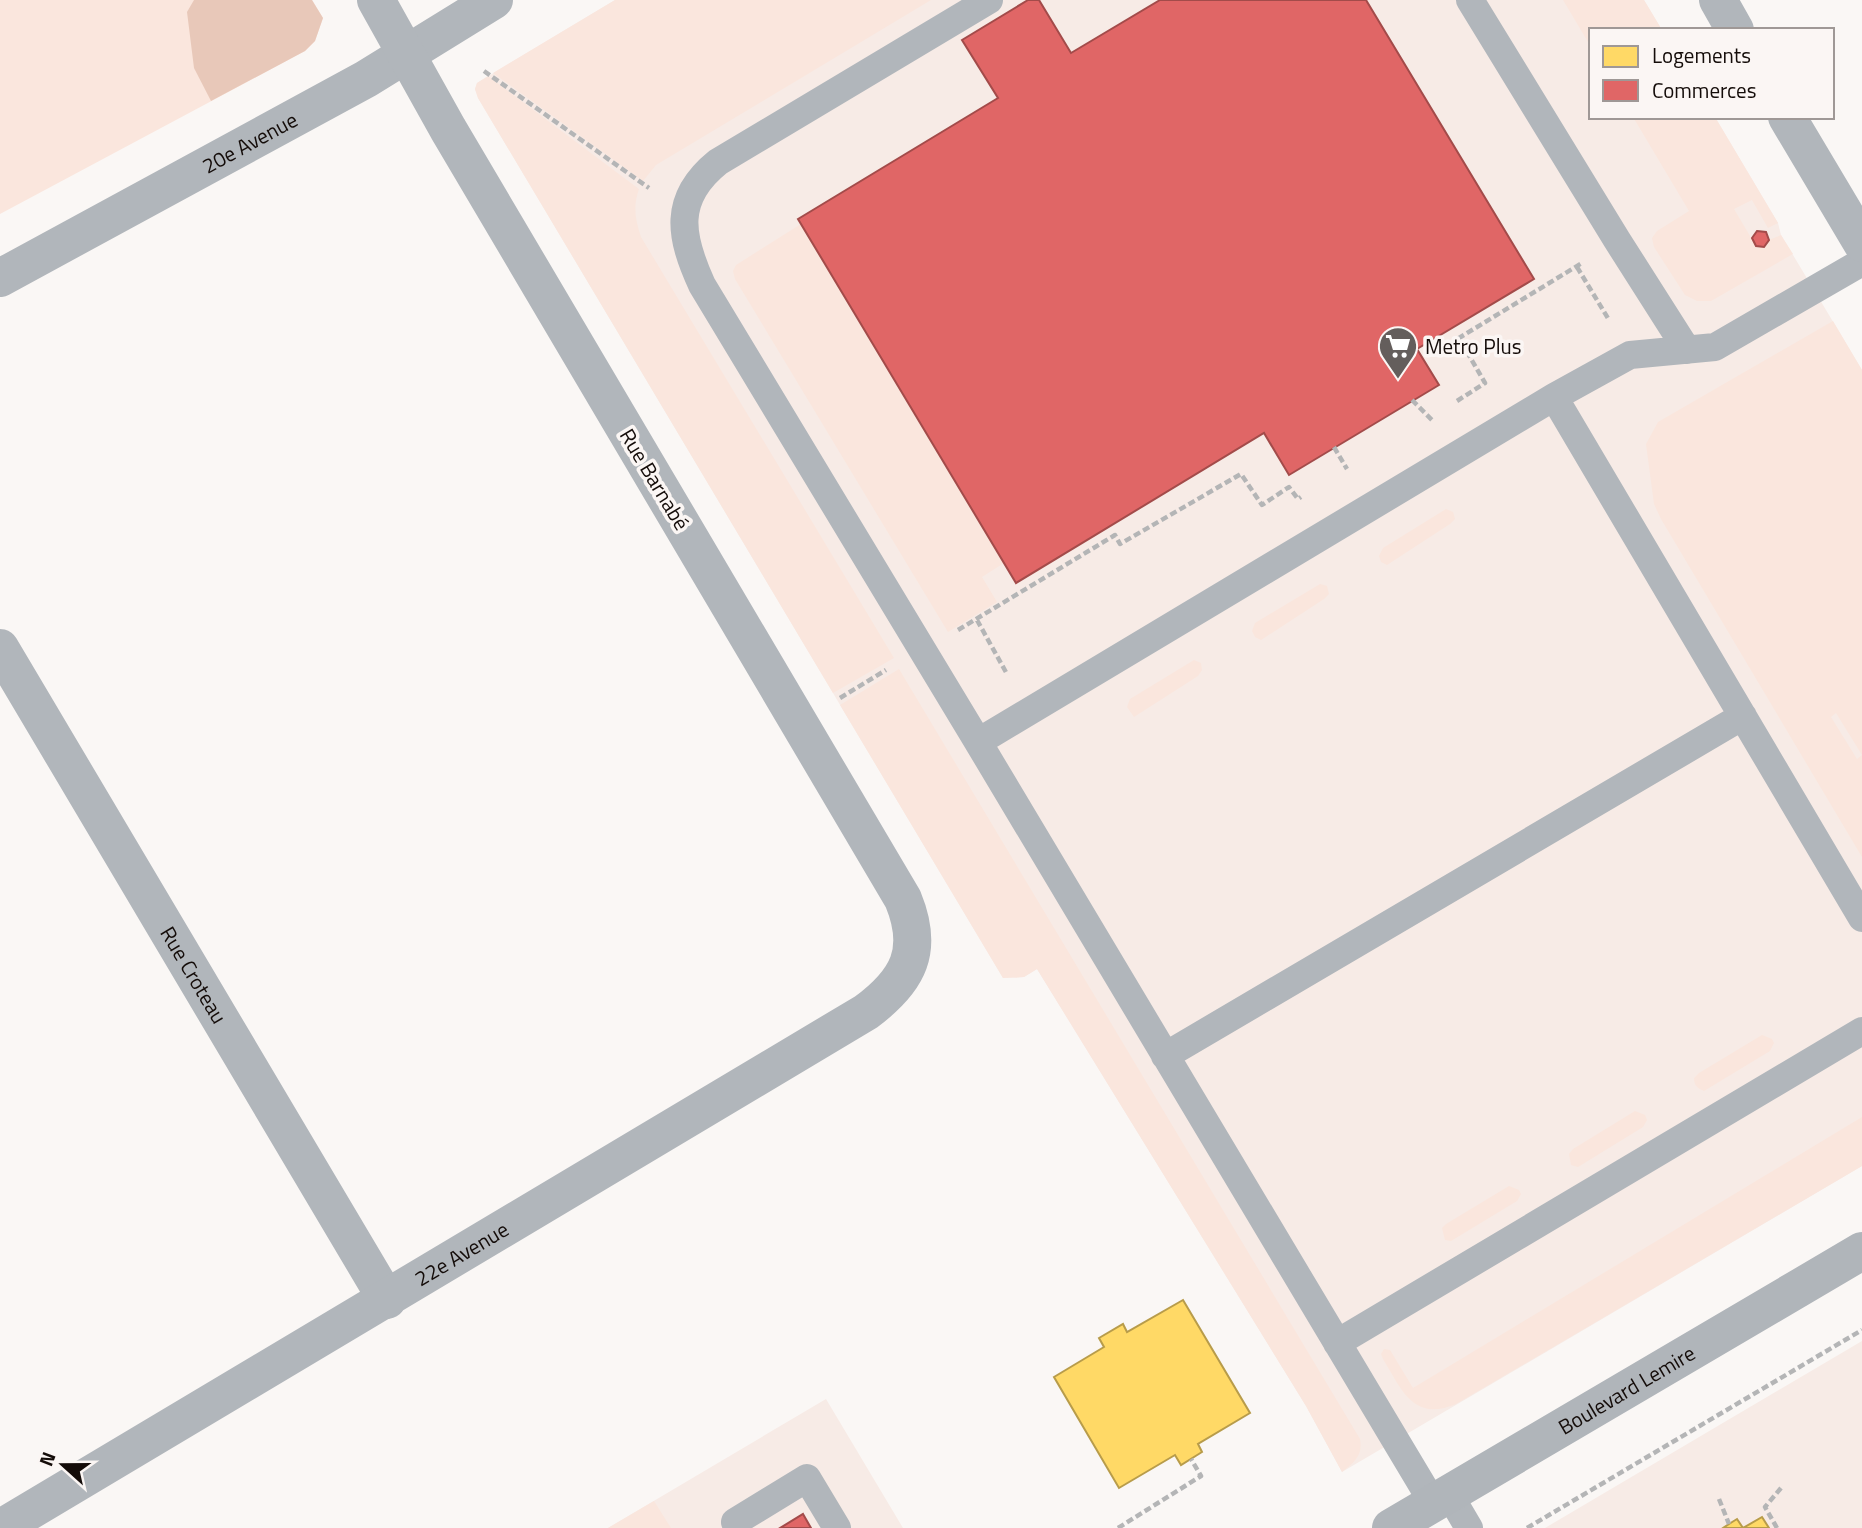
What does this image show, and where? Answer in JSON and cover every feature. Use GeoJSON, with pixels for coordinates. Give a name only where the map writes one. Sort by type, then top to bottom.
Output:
{"type":"FeatureCollection","features":[{"type":"Feature","properties":{"kind":"main road","name":"Boulevard Lemire"},"geometry":{"type":"LineString","coordinates":[[1391,1528],[1862,1251]]}},
{"type":"Feature","properties":{"kind":"street","name":"Rue Barnabé"},"geometry":{"type":"LineString","coordinates":[[376,0],[448,128],[903,899],[912,929],[910,965]]}},
{"type":"Feature","properties":{"kind":"street","name":"20e Avenue"},"geometry":{"type":"LineString","coordinates":[[0,278],[366,79],[494,0]]}},
{"type":"Feature","properties":{"kind":"street"},"geometry":{"type":"LineString","coordinates":[[1718,0],[1734,28]]}},
{"type":"Feature","properties":{"kind":"street"},"geometry":{"type":"LineString","coordinates":[[1788,119],[1862,243]]}},
{"type":"Feature","properties":{"kind":"street","name":"Rue Croteau"},"geometry":{"type":"LineString","coordinates":[[0,648],[387,1300]]}},
{"type":"Feature","properties":{"kind":"street","name":"22e Avenue"},"geometry":{"type":"LineString","coordinates":[[1,1528],[866,1012],[895,987],[910,965]]}},
{"type":"Feature","properties":{"kind":"lane"},"geometry":{"type":"LineString","coordinates":[[989,0],[718,162],[704,173],[691,190],[685,209],[685,231],[690,259],[702,285],[1337,1343],[1441,1499],[1469,1528]]}},
{"type":"Feature","properties":{"kind":"lane"},"geometry":{"type":"LineString","coordinates":[[1470,0],[1687,350]]}},
{"type":"Feature","properties":{"kind":"lane"},"geometry":{"type":"LineString","coordinates":[[978,742],[1554,397],[1630,355],[1715,347],[1862,262]]}},
{"type":"Feature","properties":{"kind":"lane"},"geometry":{"type":"LineString","coordinates":[[1554,397],[1862,918]]}},
{"type":"Feature","properties":{"kind":"lane"},"geometry":{"type":"LineString","coordinates":[[1165,1056],[1742,716]]}},
{"type":"Feature","properties":{"kind":"lane"},"geometry":{"type":"LineString","coordinates":[[1337,1343],[1862,1031]]}},
{"type":"Feature","properties":{"kind":"lane"},"geometry":{"type":"LineString","coordinates":[[735,1522],[807,1478],[837,1528]]}},
{"type":"Feature","properties":{"kind":"path"},"geometry":{"type":"LineString","coordinates":[[484,71],[642,184]]}},
{"type":"Feature","properties":{"kind":"path"},"geometry":{"type":"LineString","coordinates":[[1577,267],[1630,355]]}},
{"type":"Feature","properties":{"kind":"path"},"geometry":{"type":"LineString","coordinates":[[1452,404],[1485,383],[1459,338],[1567,273]]}},
{"type":"Feature","properties":{"kind":"path"},"geometry":{"type":"LineString","coordinates":[[1412,400],[1430,417]]}},
{"type":"Feature","properties":{"kind":"path"},"geometry":{"type":"LineString","coordinates":[[1418,425],[1441,411]]}},
{"type":"Feature","properties":{"kind":"path"},"geometry":{"type":"LineString","coordinates":[[1334,447],[1347,469]]}},
{"type":"Feature","properties":{"kind":"path"},"geometry":{"type":"LineString","coordinates":[[1337,475],[1359,461]]}},
{"type":"Feature","properties":{"kind":"path"},"geometry":{"type":"LineString","coordinates":[[952,635],[1115,535],[1120,544],[1241,474],[1262,505],[1289,487],[1298,499],[1308,493]]}},
{"type":"Feature","properties":{"kind":"path"},"geometry":{"type":"LineString","coordinates":[[977,620],[1028,712]]}},
{"type":"Feature","properties":{"kind":"path"},"geometry":{"type":"LineString","coordinates":[[836,700],[886,670]]}},
{"type":"Feature","properties":{"kind":"path"},"geometry":{"type":"LineString","coordinates":[[1527,1528],[1862,1330]]}},
{"type":"Feature","properties":{"kind":"path"},"geometry":{"type":"LineString","coordinates":[[1118,1528],[1201,1476],[1191,1459]]}},
{"type":"Feature","properties":{"kind":"path"},"geometry":{"type":"LineString","coordinates":[[1777,1528],[1765,1507],[1781,1488]]}},
{"type":"Feature","properties":{"kind":"path"},"geometry":{"type":"LineString","coordinates":[[1719,1499],[1729,1524]]}},
{"type":"Feature","properties":{"kind":"shaded area"},"geometry":{"type":"Polygon","coordinates":[[[0,0],[312,0],[323,18],[315,41],[305,51],[0,214],[0,0]]]}},
{"type":"Feature","properties":{"kind":"shaded area"},"geometry":{"type":"Polygon","coordinates":[[[194,0],[312,0],[323,18],[315,41],[305,51],[211,101],[194,68],[187,12],[194,0]]]}},
{"type":"Feature","properties":{"kind":"shaded area"},"geometry":{"type":"Polygon","coordinates":[[[615,0],[1644,0],[1661,28],[1589,28],[1589,119],[1716,119],[1778,223],[1781,235],[1862,370],[1862,1166],[1342,1472],[1306,1406],[1037,969],[1024,977],[1003,978],[478,98],[475,89],[477,83],[615,0]]]}},
{"type":"Feature","properties":{"kind":"shaded area"},"geometry":{"type":"Polygon","coordinates":[[[615,0],[931,0],[656,165],[643,181],[493,73],[615,0]]]}},
{"type":"Feature","properties":{"kind":"shaded area"},"geometry":{"type":"Polygon","coordinates":[[[1563,0],[1644,0],[1661,28],[1589,28],[1589,44],[1563,0]]]}},
{"type":"Feature","properties":{"kind":"shaded area"},"geometry":{"type":"Polygon","coordinates":[[[488,76],[639,189],[636,213],[641,237],[894,658],[833,693],[478,98],[475,89],[477,83],[488,76]]]}},
{"type":"Feature","properties":{"kind":"shaded area"},"geometry":{"type":"Polygon","coordinates":[[[1634,119],[1716,119],[1778,223],[1768,228],[1752,200],[1734,209],[1756,246],[1764,247],[1769,240],[1781,235],[1793,254],[1711,301],[1697,301],[1685,295],[1654,247],[1652,238],[1657,231],[1689,211],[1634,119]]]}},
{"type":"Feature","properties":{"kind":"shaded area"},"geometry":{"type":"Polygon","coordinates":[[[801,224],[1004,563],[982,577],[997,602],[948,632],[735,279],[733,271],[736,265],[801,224]]]}},
{"type":"Feature","properties":{"kind":"shaded area"},"geometry":{"type":"Polygon","coordinates":[[[1833,321],[1862,370],[1862,755],[1862,857],[1661,519],[1654,504],[1646,444],[1658,422],[1833,321]],[[1836,713],[1831,717],[1857,759],[1862,755],[1836,713]]]}},
{"type":"Feature","properties":{"kind":"shaded area"},"geometry":{"type":"Polygon","coordinates":[[[1446,509],[1453,512],[1455,519],[1450,524],[1387,565],[1381,562],[1379,556],[1383,548],[1446,509]]]}},
{"type":"Feature","properties":{"kind":"shaded area"},"geometry":{"type":"Polygon","coordinates":[[[1320,584],[1327,586],[1329,594],[1324,599],[1261,640],[1255,637],[1252,631],[1255,623],[1320,584]]]}},
{"type":"Feature","properties":{"kind":"shaded area"},"geometry":{"type":"Polygon","coordinates":[[[1194,660],[1201,663],[1202,670],[1198,676],[1134,717],[1127,707],[1130,699],[1194,660]]]}},
{"type":"Feature","properties":{"kind":"shaded area"},"geometry":{"type":"Polygon","coordinates":[[[899,669],[1360,1439],[1357,1458],[1342,1472],[1306,1406],[1037,969],[1024,977],[1003,978],[840,705],[899,669]]]}},
{"type":"Feature","properties":{"kind":"shaded area"},"geometry":{"type":"Polygon","coordinates":[[[1762,1035],[1772,1039],[1774,1043],[1770,1051],[1704,1091],[1696,1086],[1694,1078],[1699,1073],[1762,1035]]]}},
{"type":"Feature","properties":{"kind":"shaded area"},"geometry":{"type":"Polygon","coordinates":[[[1635,1111],[1645,1115],[1647,1120],[1643,1127],[1578,1167],[1571,1165],[1569,1154],[1573,1149],[1635,1111]]]}},
{"type":"Feature","properties":{"kind":"shaded area"},"geometry":{"type":"Polygon","coordinates":[[[1862,1117],[1862,1166],[1456,1404],[1441,1409],[1419,1406],[1403,1392],[1383,1359],[1381,1354],[1384,1349],[1390,1350],[1413,1388],[1862,1117]]]}},
{"type":"Feature","properties":{"kind":"shaded area"},"geometry":{"type":"Polygon","coordinates":[[[1509,1186],[1519,1190],[1521,1194],[1517,1201],[1451,1241],[1445,1240],[1442,1228],[1446,1224],[1509,1186]]]}},
{"type":"Feature","properties":{"kind":"shaded area"},"geometry":{"type":"Polygon","coordinates":[[[1862,1341],[1862,1528],[1545,1528],[1862,1341]]]}},
{"type":"Feature","properties":{"kind":"shaded area"},"geometry":{"type":"Polygon","coordinates":[[[826,1399],[903,1528],[608,1528],[826,1399]]]}},
{"type":"Feature","properties":{"kind":"shaded area"},"geometry":{"type":"Polygon","coordinates":[[[654,1501],[671,1528],[608,1528],[654,1501]]]}},
{"type":"Feature","properties":{"kind":"building: Logements"},"geometry":{"type":"Polygon","coordinates":[[[1183,1300],[1250,1413],[1198,1444],[1202,1452],[1181,1465],[1175,1455],[1119,1488],[1054,1377],[1104,1347],[1099,1338],[1123,1324],[1127,1332],[1183,1300]]]}},
{"type":"Feature","properties":{"kind":"building: Logements"},"geometry":{"type":"Polygon","coordinates":[[[1762,1517],[1769,1528],[1743,1528],[1762,1517]]]}},
{"type":"Feature","properties":{"kind":"building: Logements"},"geometry":{"type":"Polygon","coordinates":[[[1737,1519],[1743,1528],[1723,1528],[1729,1524],[1737,1519]]]}},
{"type":"Feature","properties":{"kind":"building: Commerces"},"geometry":{"type":"Polygon","coordinates":[[[1028,0],[1039,0],[1071,53],[1160,0],[1366,0],[1534,279],[1417,349],[1439,385],[1289,475],[1264,433],[1016,583],[798,219],[998,98],[962,40],[1028,0]]]}},
{"type":"Feature","properties":{"kind":"building: Commerces"},"geometry":{"type":"Polygon","coordinates":[[[1757,231],[1766,232],[1769,240],[1764,247],[1756,246],[1752,238],[1757,231]]]}},
{"type":"Feature","properties":{"kind":"building: Commerces"},"geometry":{"type":"Polygon","coordinates":[[[803,1514],[811,1528],[780,1528],[803,1514]]]}},
{"type":"Feature","properties":{"kind":"place","name":"Metro Plus"},"geometry":{"type":"Point","coordinates":[1398,380]}}]}
